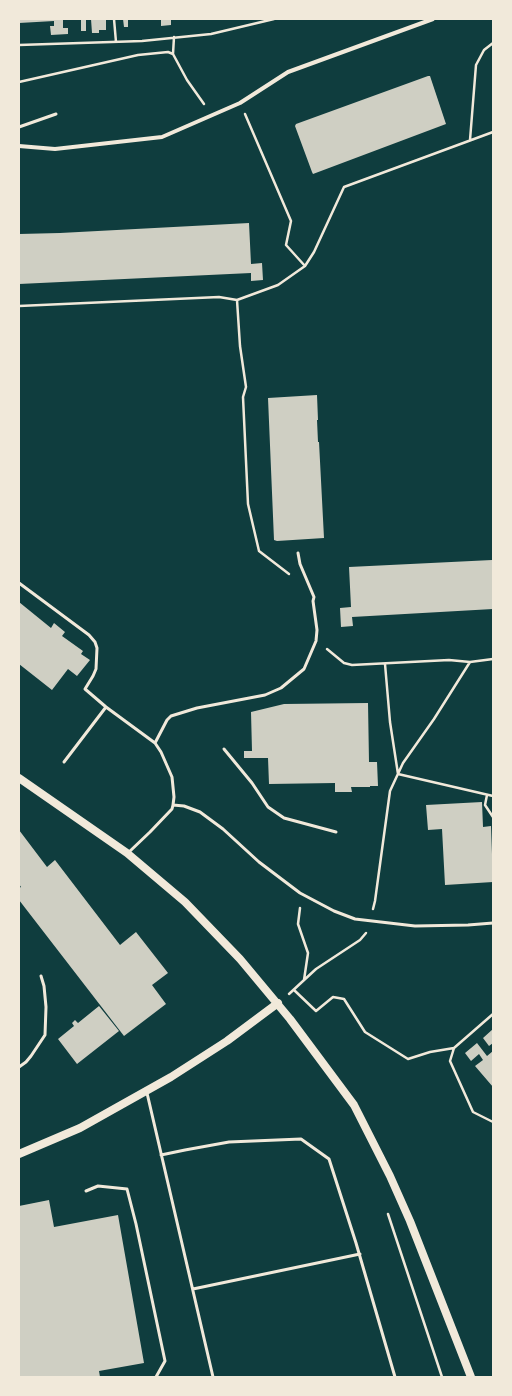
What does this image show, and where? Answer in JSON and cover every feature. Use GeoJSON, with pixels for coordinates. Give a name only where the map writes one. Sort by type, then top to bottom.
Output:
{"type":"FeatureCollection","features":[{"type":"Feature","properties":{"kind":"main road"},"geometry":{"type":"LineString","coordinates":[[19,778],[127,853],[185,902],[240,958],[278,1004],[354,1105],[390,1176],[410,1221],[471,1377]]}},
{"type":"Feature","properties":{"kind":"main road"},"geometry":{"type":"LineString","coordinates":[[19,1154],[80,1128],[146,1091],[227,1041],[278,1004]]}},
{"type":"Feature","properties":{"kind":"street"},"geometry":{"type":"LineString","coordinates":[[19,146],[55,149],[162,137],[240,103],[288,72],[433,19]]}},
{"type":"Feature","properties":{"kind":"lane"},"geometry":{"type":"LineString","coordinates":[[19,126],[56,114]]}},
{"type":"Feature","properties":{"kind":"lane"},"geometry":{"type":"LineString","coordinates":[[155,743],[167,720],[171,716],[197,708],[265,695],[281,688],[304,669],[316,641],[317,630],[313,602],[314,597],[300,564],[298,553]]}},
{"type":"Feature","properties":{"kind":"lane"},"geometry":{"type":"LineString","coordinates":[[19,583],[89,634],[95,642],[97,648],[96,669],[85,689],[106,707],[155,743],[164,757],[172,777],[174,797],[172,808],[150,832],[127,853]]}},
{"type":"Feature","properties":{"kind":"lane"},"geometry":{"type":"LineString","coordinates":[[64,762],[106,707]]}},
{"type":"Feature","properties":{"kind":"lane"},"geometry":{"type":"LineString","coordinates":[[224,749],[252,783],[268,807],[284,818],[336,832]]}},
{"type":"Feature","properties":{"kind":"lane"},"geometry":{"type":"LineString","coordinates":[[173,805],[184,806],[200,812],[223,829],[259,862],[302,893],[334,911],[369,922],[415,926],[493,923]]}},
{"type":"Feature","properties":{"kind":"lane"},"geometry":{"type":"LineString","coordinates":[[19,1067],[31,1056],[45,1035],[46,1006],[44,986],[41,976]]}},
{"type":"Feature","properties":{"kind":"lane"},"geometry":{"type":"LineString","coordinates":[[146,1091],[213,1377]]}},
{"type":"Feature","properties":{"kind":"lane"},"geometry":{"type":"LineString","coordinates":[[161,1155],[229,1142],[301,1139],[329,1160],[360,1254],[395,1377]]}},
{"type":"Feature","properties":{"kind":"lane"},"geometry":{"type":"LineString","coordinates":[[86,1191],[98,1186],[127,1189],[136,1224],[165,1361],[156,1377]]}},
{"type":"Feature","properties":{"kind":"lane"},"geometry":{"type":"LineString","coordinates":[[193,1289],[360,1254]]}},
{"type":"Feature","properties":{"kind":"path"},"geometry":{"type":"LineString","coordinates":[[114,19],[116,42]]}},
{"type":"Feature","properties":{"kind":"path"},"geometry":{"type":"LineString","coordinates":[[19,45],[116,42],[174,38],[210,34],[274,19]]}},
{"type":"Feature","properties":{"kind":"path"},"geometry":{"type":"LineString","coordinates":[[174,38],[173,54],[187,80],[214,115]]}},
{"type":"Feature","properties":{"kind":"path"},"geometry":{"type":"LineString","coordinates":[[470,140],[476,65],[484,50],[493,43]]}},
{"type":"Feature","properties":{"kind":"path"},"geometry":{"type":"LineString","coordinates":[[19,82],[138,55],[168,52],[173,54]]}},
{"type":"Feature","properties":{"kind":"path"},"geometry":{"type":"LineString","coordinates":[[240,103],[291,221],[286,245],[305,266]]}},
{"type":"Feature","properties":{"kind":"path"},"geometry":{"type":"LineString","coordinates":[[19,306],[219,297],[237,300],[278,285],[305,266],[314,252],[344,187],[493,132]]}},
{"type":"Feature","properties":{"kind":"path"},"geometry":{"type":"LineString","coordinates":[[237,300],[240,346],[246,387],[243,397],[248,504],[259,551],[312,591]]}},
{"type":"Feature","properties":{"kind":"path"},"geometry":{"type":"LineString","coordinates":[[316,641],[344,663],[352,665],[449,660],[470,662],[493,659]]}},
{"type":"Feature","properties":{"kind":"path"},"geometry":{"type":"LineString","coordinates":[[278,1004],[316,969],[366,934],[375,901],[390,792],[403,763],[434,719],[470,662]]}},
{"type":"Feature","properties":{"kind":"path"},"geometry":{"type":"LineString","coordinates":[[385,664],[390,722],[398,774]]}},
{"type":"Feature","properties":{"kind":"path"},"geometry":{"type":"LineString","coordinates":[[398,774],[493,796]]}},
{"type":"Feature","properties":{"kind":"path"},"geometry":{"type":"LineString","coordinates":[[488,795],[485,805],[493,817]]}},
{"type":"Feature","properties":{"kind":"path"},"geometry":{"type":"LineString","coordinates":[[302,893],[298,924],[308,953],[304,981]]}},
{"type":"Feature","properties":{"kind":"path"},"geometry":{"type":"LineString","coordinates":[[294,990],[316,1011],[333,997],[344,999],[366,1032],[408,1059],[430,1052],[454,1048],[493,1014]]}},
{"type":"Feature","properties":{"kind":"path"},"geometry":{"type":"LineString","coordinates":[[454,1048],[450,1061],[473,1112],[493,1122]]}},
{"type":"Feature","properties":{"kind":"path"},"geometry":{"type":"LineString","coordinates":[[388,1214],[442,1377]]}},
{"type":"Feature","properties":{"kind":"building"},"geometry":{"type":"Polygon","coordinates":[[[19,19],[67,19],[63,20],[63,28],[68,28],[68,34],[51,35],[50,26],[54,26],[54,21],[19,23],[19,19]]]}},
{"type":"Feature","properties":{"kind":"building"},"geometry":{"type":"Polygon","coordinates":[[[81,19],[86,19],[86,31],[81,31],[81,19]]]}},
{"type":"Feature","properties":{"kind":"building"},"geometry":{"type":"Polygon","coordinates":[[[91,19],[106,19],[106,30],[99,30],[99,33],[92,33],[91,19]]]}},
{"type":"Feature","properties":{"kind":"building"},"geometry":{"type":"Polygon","coordinates":[[[123,19],[128,19],[128,27],[124,27],[123,19]]]}},
{"type":"Feature","properties":{"kind":"building"},"geometry":{"type":"Polygon","coordinates":[[[161,19],[171,19],[171,25],[161,26],[161,19]]]}},
{"type":"Feature","properties":{"kind":"building"},"geometry":{"type":"Polygon","coordinates":[[[430,76],[446,124],[313,174],[295,126],[296,124],[430,76]]]}},
{"type":"Feature","properties":{"kind":"building"},"geometry":{"type":"Polygon","coordinates":[[[249,223],[251,264],[262,263],[263,280],[251,281],[251,273],[19,284],[19,234],[249,223]]]}},
{"type":"Feature","properties":{"kind":"building"},"geometry":{"type":"Polygon","coordinates":[[[317,395],[318,442],[324,538],[277,541],[274,540],[268,398],[317,395]]]}},
{"type":"Feature","properties":{"kind":"building"},"geometry":{"type":"Polygon","coordinates":[[[492,560],[493,609],[352,617],[353,626],[341,627],[340,608],[351,607],[349,567],[492,560]]]}},
{"type":"Feature","properties":{"kind":"building"},"geometry":{"type":"Polygon","coordinates":[[[19,602],[51,628],[54,623],[65,632],[62,636],[83,651],[81,654],[90,660],[77,676],[68,669],[52,690],[19,664],[19,602]]]}},
{"type":"Feature","properties":{"kind":"building"},"geometry":{"type":"Polygon","coordinates":[[[368,703],[369,762],[377,762],[378,786],[351,787],[352,792],[335,792],[335,783],[269,784],[268,758],[244,758],[244,751],[252,751],[251,712],[284,704],[368,703]]]}},
{"type":"Feature","properties":{"kind":"building"},"geometry":{"type":"Polygon","coordinates":[[[482,802],[483,827],[491,826],[493,882],[445,885],[442,829],[428,830],[426,805],[482,802]]]}},
{"type":"Feature","properties":{"kind":"building"},"geometry":{"type":"Polygon","coordinates":[[[19,830],[47,867],[55,860],[120,945],[136,932],[168,973],[152,985],[166,1004],[124,1036],[19,900],[19,888],[21,887],[19,884],[19,830]]]}},
{"type":"Feature","properties":{"kind":"building"},"geometry":{"type":"Polygon","coordinates":[[[99,1006],[119,1031],[77,1064],[58,1039],[74,1026],[72,1023],[75,1020],[78,1023],[99,1006]]]}},
{"type":"Feature","properties":{"kind":"building"},"geometry":{"type":"Polygon","coordinates":[[[493,1029],[493,1043],[489,1046],[483,1038],[493,1029]]]}},
{"type":"Feature","properties":{"kind":"building"},"geometry":{"type":"Polygon","coordinates":[[[477,1043],[487,1056],[493,1051],[493,1087],[475,1066],[483,1060],[479,1054],[471,1061],[465,1053],[477,1043]]]}},
{"type":"Feature","properties":{"kind":"building"},"geometry":{"type":"Polygon","coordinates":[[[49,1200],[54,1227],[118,1215],[144,1363],[99,1371],[100,1377],[19,1377],[19,1206],[49,1200]]]}}]}
